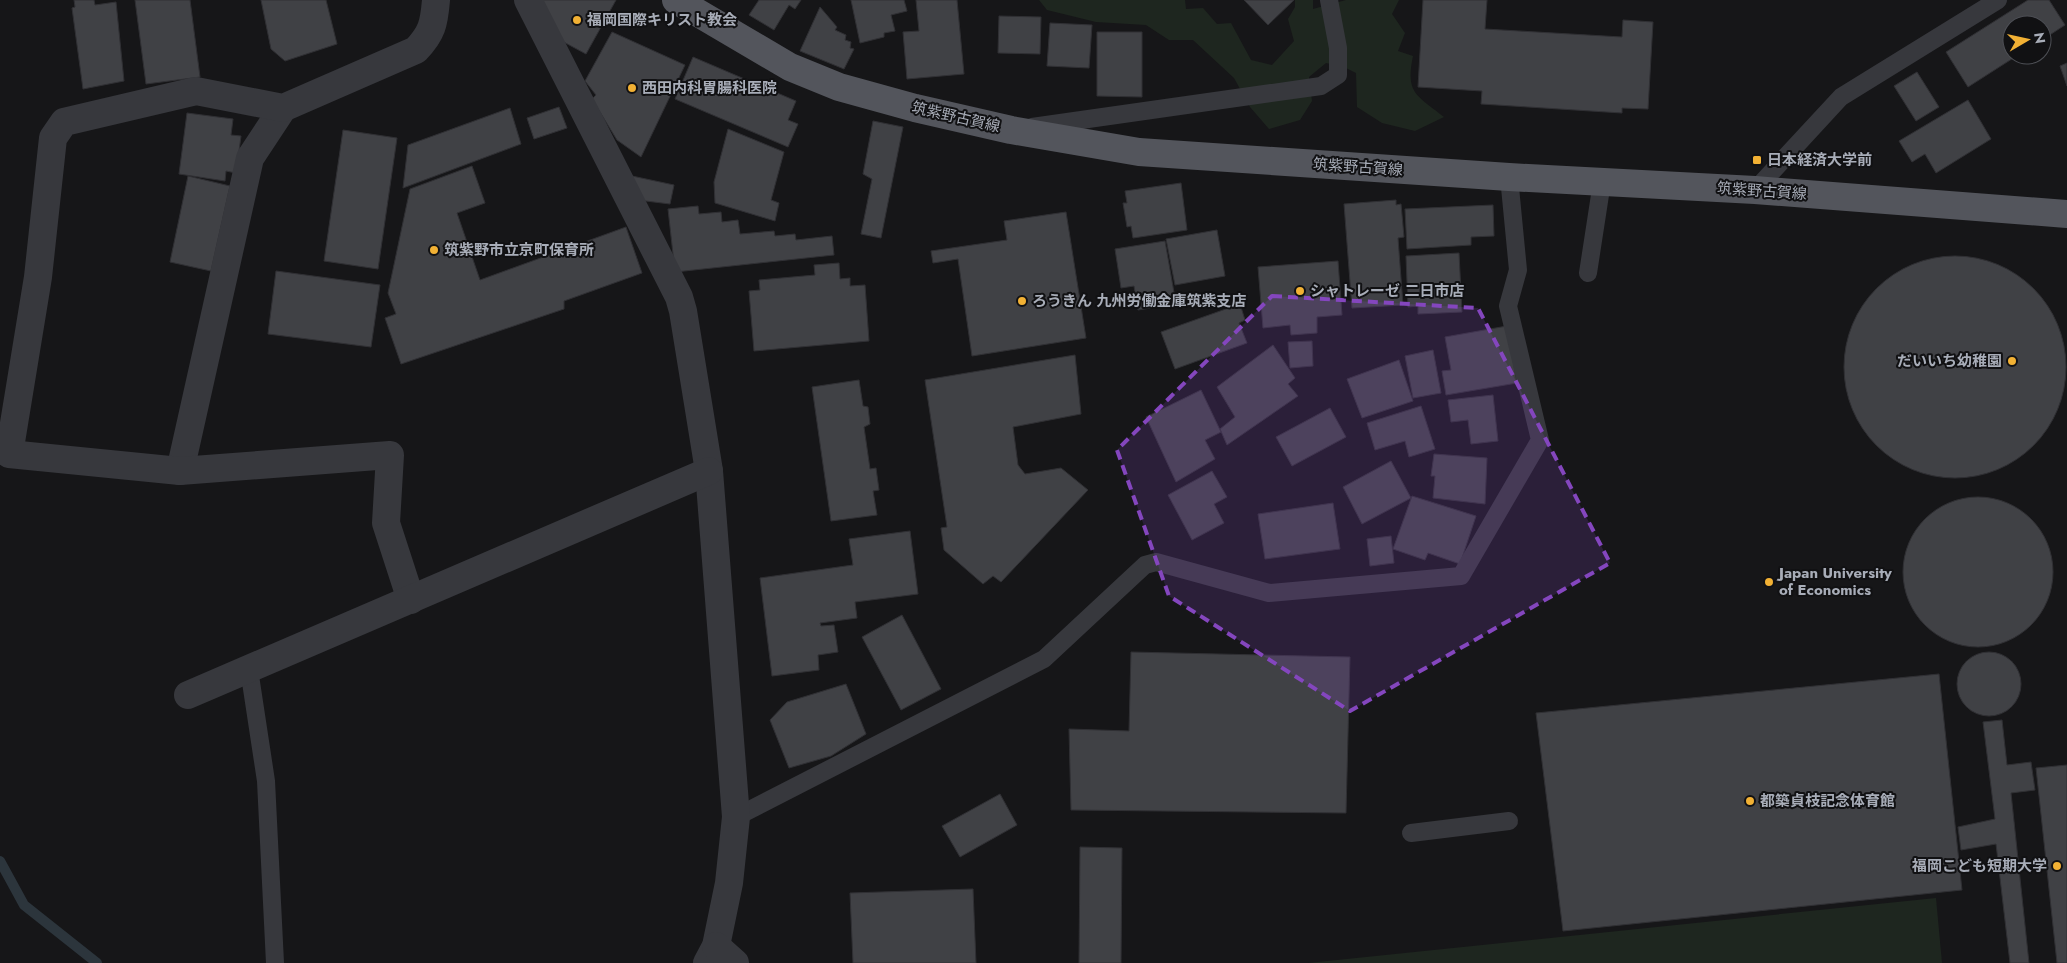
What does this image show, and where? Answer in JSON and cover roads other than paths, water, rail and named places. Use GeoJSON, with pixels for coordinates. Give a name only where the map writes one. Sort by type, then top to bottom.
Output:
{"type":"FeatureCollection","features":[{"type":"Feature","properties":{"kind":"main road","name":"筑紫野古賀線"},"geometry":{"type":"LineString","coordinates":[[676,0],[790,67],[839,87],[916,108],[1011,130],[1138,152],[1509,178],[1755,190],[2067,214]]}},
{"type":"Feature","properties":{"kind":"street"},"geometry":{"type":"LineString","coordinates":[[180,471],[250,158],[282,108],[416,50],[426,39],[434,23],[436,0]]}},
{"type":"Feature","properties":{"kind":"street"},"geometry":{"type":"LineString","coordinates":[[528,0],[679,298],[709,471],[736,817],[720,957]]}},
{"type":"Feature","properties":{"kind":"street"},"geometry":{"type":"LineString","coordinates":[[282,108],[196,91],[64,122],[53,138],[38,277],[9,454],[180,471],[390,455],[386,523],[411,600]]}},
{"type":"Feature","properties":{"kind":"street"},"geometry":{"type":"LineString","coordinates":[[188,696],[709,471]]}},
{"type":"Feature","properties":{"kind":"lane"},"geometry":{"type":"LineString","coordinates":[[1011,130],[1321,86],[1338,76],[1338,48],[1329,0]]}},
{"type":"Feature","properties":{"kind":"lane"},"geometry":{"type":"LineString","coordinates":[[1755,190],[1842,97],[1998,0]]}},
{"type":"Feature","properties":{"kind":"lane"},"geometry":{"type":"LineString","coordinates":[[736,817],[1044,659],[1145,565],[1156,562],[1269,593],[1461,576],[1540,440],[1508,306],[1518,270],[1509,178]]}},
{"type":"Feature","properties":{"kind":"lane"},"geometry":{"type":"LineString","coordinates":[[1588,272],[1602,182]]}},
{"type":"Feature","properties":{"kind":"lane"},"geometry":{"type":"LineString","coordinates":[[249,669],[266,781],[275,963]]}},
{"type":"Feature","properties":{"kind":"lane"},"geometry":{"type":"LineString","coordinates":[[1411,833],[1509,821]]}},
{"type":"Feature","properties":{"kind":"waterway"},"geometry":{"type":"LineString","coordinates":[[0,861],[24,905],[97,963]]}},
{"type":"Feature","properties":{"kind":"place","name":"福岡国際キリスト教会"},"geometry":{"type":"Point","coordinates":[577,20]}},
{"type":"Feature","properties":{"kind":"place","name":"西田内科胃腸科医院"},"geometry":{"type":"Point","coordinates":[632,88]}},
{"type":"Feature","properties":{"kind":"place","name":"日本経済大学前"},"geometry":{"type":"Point","coordinates":[1757,160]}},
{"type":"Feature","properties":{"kind":"place","name":"筑紫野市立京町保育所"},"geometry":{"type":"Point","coordinates":[434,250]}},
{"type":"Feature","properties":{"kind":"place","name":"シャトレーゼ 二日市店"},"geometry":{"type":"Point","coordinates":[1300,291]}},
{"type":"Feature","properties":{"kind":"place","name":"ろうきん 九州労働金庫筑紫支店"},"geometry":{"type":"Point","coordinates":[1022,301]}},
{"type":"Feature","properties":{"kind":"place","name":"だいいち幼稚園"},"geometry":{"type":"Point","coordinates":[2012,361]}},
{"type":"Feature","properties":{"kind":"place","name":"Japan University of Economics"},"geometry":{"type":"Point","coordinates":[1769,582]}},
{"type":"Feature","properties":{"kind":"place","name":"都築貞枝記念体育館"},"geometry":{"type":"Point","coordinates":[1750,801]}},
{"type":"Feature","properties":{"kind":"place","name":"福岡こども短期大学"},"geometry":{"type":"Point","coordinates":[2057,866]}}]}
